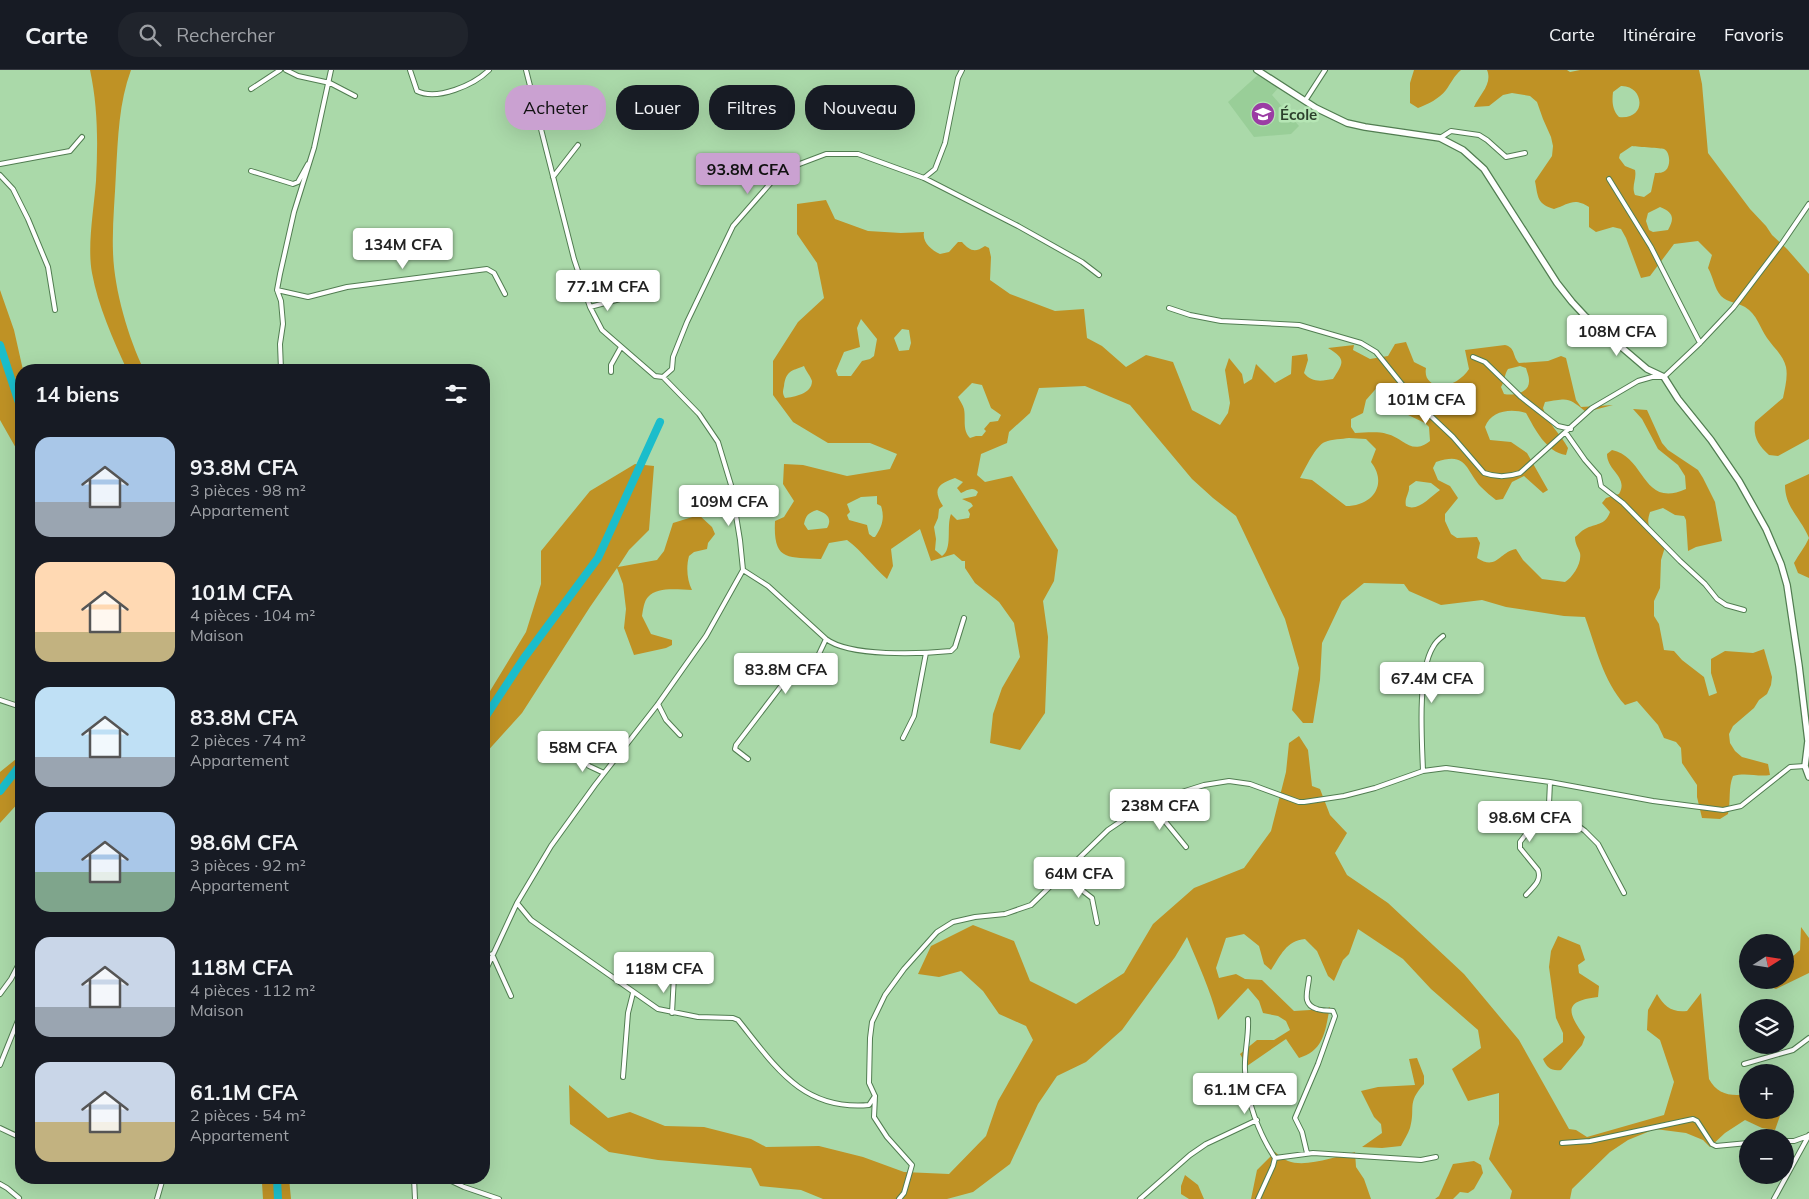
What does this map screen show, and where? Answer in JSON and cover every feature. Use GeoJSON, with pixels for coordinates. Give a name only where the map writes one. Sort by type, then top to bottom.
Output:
{"type":"FeatureCollection","features":[{"type":"Feature","properties":{"kind":"main road"},"geometry":{"type":"LineString","coordinates":[[1257,70],[1305,101],[1347,123],[1440,138],[1463,150],[1484,169],[1557,283],[1572,302],[1585,316],[1647,369],[1664,377],[1678,399],[1739,481],[1766,529],[1781,564],[1787,584],[1806,720],[1808,741],[1805,766],[1809,777]]}},
{"type":"Feature","properties":{"kind":"street"},"geometry":{"type":"LineString","coordinates":[[251,89],[280,70]]}},
{"type":"Feature","properties":{"kind":"street"},"geometry":{"type":"LineString","coordinates":[[286,70],[298,76],[330,83],[355,96]]}},
{"type":"Feature","properties":{"kind":"street"},"geometry":{"type":"LineString","coordinates":[[281,364],[280,344],[283,320],[277,290],[294,212],[312,158],[330,83],[331,70]]}},
{"type":"Feature","properties":{"kind":"street"},"geometry":{"type":"LineString","coordinates":[[410,70],[417,91],[427,94],[438,94],[461,87],[481,77],[489,70]]}},
{"type":"Feature","properties":{"kind":"street"},"geometry":{"type":"LineString","coordinates":[[490,959],[507,928],[517,903],[551,846],[604,773],[658,704],[712,627],[743,570],[731,485],[718,442],[699,414],[663,378],[655,376],[602,330],[590,307],[574,259],[526,70]]}},
{"type":"Feature","properties":{"kind":"street"},"geometry":{"type":"LineString","coordinates":[[924,178],[935,168],[944,148],[958,78],[962,70]]}},
{"type":"Feature","properties":{"kind":"street"},"geometry":{"type":"LineString","coordinates":[[1305,101],[1325,70]]}},
{"type":"Feature","properties":{"kind":"street"},"geometry":{"type":"LineString","coordinates":[[1440,138],[1447,132],[1455,130],[1483,137],[1506,157],[1525,153]]}},
{"type":"Feature","properties":{"kind":"street"},"geometry":{"type":"LineString","coordinates":[[0,164],[70,151],[82,137]]}},
{"type":"Feature","properties":{"kind":"street"},"geometry":{"type":"LineString","coordinates":[[553,177],[578,144]]}},
{"type":"Feature","properties":{"kind":"street"},"geometry":{"type":"LineString","coordinates":[[663,378],[672,369],[673,357],[687,322],[733,226],[775,178],[789,168],[818,156],[833,153],[853,153],[924,178],[1018,226],[1082,262],[1099,275]]}},
{"type":"Feature","properties":{"kind":"street"},"geometry":{"type":"LineString","coordinates":[[251,171],[293,184],[298,182],[312,158]]}},
{"type":"Feature","properties":{"kind":"street"},"geometry":{"type":"LineString","coordinates":[[0,174],[13,189],[48,267],[55,310]]}},
{"type":"Feature","properties":{"kind":"street"},"geometry":{"type":"LineString","coordinates":[[1609,179],[1655,254],[1700,343]]}},
{"type":"Feature","properties":{"kind":"street"},"geometry":{"type":"LineString","coordinates":[[1169,308],[1190,315],[1221,321],[1299,325],[1361,343],[1376,352],[1417,403],[1453,437],[1478,468],[1489,475],[1508,476],[1520,473],[1571,429],[1592,408],[1638,381],[1652,377],[1664,377],[1733,308],[1809,204]]}},
{"type":"Feature","properties":{"kind":"street"},"geometry":{"type":"LineString","coordinates":[[277,290],[308,297],[347,288],[487,269],[494,273],[505,294]]}},
{"type":"Feature","properties":{"kind":"street"},"geometry":{"type":"LineString","coordinates":[[590,307],[620,298]]}},
{"type":"Feature","properties":{"kind":"street"},"geometry":{"type":"LineString","coordinates":[[611,372],[611,366],[621,347]]}},
{"type":"Feature","properties":{"kind":"street"},"geometry":{"type":"LineString","coordinates":[[1473,357],[1485,362],[1521,397],[1558,426],[1571,429]]}},
{"type":"Feature","properties":{"kind":"street"},"geometry":{"type":"LineString","coordinates":[[1566,433],[1599,476],[1601,486],[1623,503],[1680,562],[1705,584],[1717,599],[1726,606],[1744,610]]}},
{"type":"Feature","properties":{"kind":"street"},"geometry":{"type":"LineString","coordinates":[[743,570],[768,586],[826,640],[837,646],[850,649],[906,654],[950,651],[953,649],[964,618]]}},
{"type":"Feature","properties":{"kind":"street"},"geometry":{"type":"LineString","coordinates":[[1423,771],[1422,692],[1427,663],[1432,648],[1442,636]]}},
{"type":"Feature","properties":{"kind":"street"},"geometry":{"type":"LineString","coordinates":[[748,759],[735,749],[736,745],[751,728],[785,681],[818,656],[826,640]]}},
{"type":"Feature","properties":{"kind":"street"},"geometry":{"type":"LineString","coordinates":[[903,738],[914,716],[926,653]]}},
{"type":"Feature","properties":{"kind":"street"},"geometry":{"type":"LineString","coordinates":[[0,700],[15,705]]}},
{"type":"Feature","properties":{"kind":"street"},"geometry":{"type":"LineString","coordinates":[[658,704],[666,720],[680,734]]}},
{"type":"Feature","properties":{"kind":"street"},"geometry":{"type":"LineString","coordinates":[[575,752],[589,766],[604,773]]}},
{"type":"Feature","properties":{"kind":"street"},"geometry":{"type":"LineString","coordinates":[[899,1199],[904,1193],[912,1165],[874,1117],[875,1096],[869,1083],[872,1022],[880,1003],[904,969],[942,928],[960,920],[1005,914],[1025,908],[1037,900],[1108,830],[1150,803],[1188,789],[1229,781],[1250,784],[1299,802],[1304,802],[1352,794],[1423,771],[1446,768],[1550,782],[1711,810],[1723,810],[1741,806],[1790,767],[1805,766]]}},
{"type":"Feature","properties":{"kind":"street"},"geometry":{"type":"LineString","coordinates":[[1526,896],[1540,879],[1540,874],[1520,848],[1520,842],[1549,804],[1550,782]]}},
{"type":"Feature","properties":{"kind":"street"},"geometry":{"type":"LineString","coordinates":[[1150,803],[1186,847]]}},
{"type":"Feature","properties":{"kind":"street"},"geometry":{"type":"LineString","coordinates":[[1549,804],[1585,831],[1598,844],[1624,893]]}},
{"type":"Feature","properties":{"kind":"street"},"geometry":{"type":"LineString","coordinates":[[1062,875],[1092,898],[1097,923]]}},
{"type":"Feature","properties":{"kind":"street"},"geometry":{"type":"LineString","coordinates":[[517,903],[531,920],[658,1009],[698,1017],[736,1018],[773,1063],[801,1090],[819,1099],[838,1105],[869,1105],[875,1096]]}},
{"type":"Feature","properties":{"kind":"street"},"geometry":{"type":"LineString","coordinates":[[492,954],[511,996]]}},
{"type":"Feature","properties":{"kind":"street"},"geometry":{"type":"LineString","coordinates":[[0,994],[15,971]]}},
{"type":"Feature","properties":{"kind":"street"},"geometry":{"type":"LineString","coordinates":[[672,1013],[674,976]]}},
{"type":"Feature","properties":{"kind":"street"},"geometry":{"type":"LineString","coordinates":[[1307,1154],[1302,1132],[1294,1118],[1318,1064],[1335,1013],[1326,1009],[1318,1010],[1307,1003],[1309,978]]}},
{"type":"Feature","properties":{"kind":"street"},"geometry":{"type":"LineString","coordinates":[[623,1077],[628,1013],[633,993]]}},
{"type":"Feature","properties":{"kind":"street"},"geometry":{"type":"LineString","coordinates":[[1248,1019],[1245,1058],[1246,1081],[1263,1137],[1275,1158],[1258,1199]]}},
{"type":"Feature","properties":{"kind":"street"},"geometry":{"type":"LineString","coordinates":[[0,1065],[15,1028]]}},
{"type":"Feature","properties":{"kind":"street"},"geometry":{"type":"LineString","coordinates":[[1744,1064],[1793,1050],[1809,1038]]}},
{"type":"Feature","properties":{"kind":"street"},"geometry":{"type":"LineString","coordinates":[[1562,1143],[1590,1141],[1694,1119],[1697,1120],[1712,1144],[1716,1146],[1739,1144]]}},
{"type":"Feature","properties":{"kind":"street"},"geometry":{"type":"LineString","coordinates":[[1140,1199],[1190,1155],[1206,1144],[1257,1120]]}},
{"type":"Feature","properties":{"kind":"street"},"geometry":{"type":"LineString","coordinates":[[0,1128],[15,1135]]}},
{"type":"Feature","properties":{"kind":"street"},"geometry":{"type":"LineString","coordinates":[[1794,1141],[1809,1136]]}},
{"type":"Feature","properties":{"kind":"street"},"geometry":{"type":"LineString","coordinates":[[1774,1199],[1809,1136]]}},
{"type":"Feature","properties":{"kind":"street"},"geometry":{"type":"LineString","coordinates":[[1275,1158],[1307,1154],[1421,1160],[1436,1157]]}},
{"type":"Feature","properties":{"kind":"street"},"geometry":{"type":"LineString","coordinates":[[0,1184],[19,1198]]}},
{"type":"Feature","properties":{"kind":"street"},"geometry":{"type":"LineString","coordinates":[[157,1199],[161,1184]]}},
{"type":"Feature","properties":{"kind":"street"},"geometry":{"type":"LineString","coordinates":[[414,1184],[415,1199]]}},
{"type":"Feature","properties":{"kind":"street"},"geometry":{"type":"LineString","coordinates":[[459,1184],[499,1199]]}},
{"type":"Feature","properties":{"kind":"shaded area"},"geometry":{"type":"Polygon","coordinates":[[[90,70],[131,70],[124,95],[118,133],[113,252],[119,297],[142,364],[124,364],[102,310],[92,273],[91,239],[96,181],[97,139],[95,98],[90,70]]]}},
{"type":"Feature","properties":{"kind":"shaded area"},"geometry":{"type":"Polygon","coordinates":[[[1414,70],[1461,70],[1440,96],[1418,108],[1410,103],[1410,83],[1414,70]]]}},
{"type":"Feature","properties":{"kind":"shaded area"},"geometry":{"type":"Polygon","coordinates":[[[1487,70],[1567,70],[1570,72],[1580,70],[1699,70],[1708,153],[1750,209],[1809,274],[1809,439],[1778,456],[1769,455],[1757,440],[1755,422],[1783,398],[1787,371],[1781,355],[1767,338],[1753,313],[1742,305],[1724,298],[1719,293],[1708,268],[1712,255],[1698,241],[1674,244],[1650,276],[1641,278],[1621,229],[1613,227],[1596,232],[1589,227],[1589,207],[1579,202],[1572,202],[1554,209],[1544,205],[1539,199],[1535,181],[1552,156],[1553,146],[1537,102],[1530,96],[1512,93],[1503,95],[1489,106],[1474,107],[1487,85],[1487,70]],[[1621,86],[1613,92],[1613,105],[1619,117],[1635,113],[1640,102],[1634,91],[1629,87],[1621,86]],[[1632,146],[1620,154],[1619,158],[1625,166],[1635,170],[1635,195],[1644,197],[1651,192],[1655,173],[1664,172],[1669,165],[1669,156],[1664,149],[1632,146]],[[1660,207],[1648,213],[1646,221],[1649,230],[1653,232],[1668,230],[1672,222],[1672,216],[1668,211],[1660,207]]]}},
{"type":"Feature","properties":{"kind":"shaded area","name":"École"},"geometry":{"type":"Polygon","coordinates":[[[1259,74],[1279,87],[1272,95],[1299,126],[1291,134],[1254,137],[1228,102],[1259,74]]]}},
{"type":"Feature","properties":{"kind":"shaded area"},"geometry":{"type":"Polygon","coordinates":[[[826,200],[835,219],[868,231],[924,232],[924,239],[928,245],[940,254],[949,252],[958,242],[962,242],[973,250],[978,250],[985,246],[989,248],[991,257],[990,280],[1010,294],[1055,311],[1084,309],[1087,338],[1102,346],[1126,367],[1146,355],[1173,362],[1192,410],[1220,425],[1228,413],[1230,403],[1225,370],[1229,358],[1242,374],[1244,384],[1252,379],[1256,364],[1275,383],[1291,374],[1292,356],[1307,354],[1308,360],[1304,373],[1314,380],[1325,380],[1333,379],[1341,365],[1338,355],[1328,348],[1354,345],[1353,350],[1370,359],[1388,356],[1395,344],[1406,342],[1414,362],[1426,368],[1427,378],[1431,383],[1440,388],[1456,381],[1469,369],[1465,350],[1505,345],[1511,348],[1519,363],[1548,361],[1561,356],[1566,358],[1576,400],[1581,407],[1613,405],[1586,412],[1568,400],[1545,402],[1543,408],[1545,413],[1568,448],[1566,455],[1547,445],[1537,433],[1526,413],[1508,411],[1492,417],[1485,427],[1490,440],[1511,442],[1527,453],[1548,490],[1543,493],[1524,476],[1512,482],[1503,499],[1496,500],[1481,487],[1460,460],[1446,459],[1436,462],[1433,468],[1438,480],[1450,486],[1458,498],[1445,514],[1445,521],[1451,534],[1457,538],[1477,537],[1480,543],[1477,558],[1484,561],[1494,562],[1516,549],[1523,560],[1542,579],[1565,582],[1574,573],[1580,561],[1580,553],[1575,537],[1585,529],[1606,520],[1610,512],[1602,503],[1606,498],[1619,494],[1621,488],[1620,478],[1610,465],[1607,454],[1612,450],[1632,462],[1645,480],[1661,492],[1672,493],[1686,489],[1685,476],[1678,465],[1658,449],[1642,419],[1633,409],[1647,410],[1662,443],[1668,450],[1698,470],[1703,478],[1715,502],[1722,541],[1696,547],[1688,551],[1686,520],[1684,516],[1675,515],[1663,508],[1650,512],[1648,518],[1649,527],[1665,542],[1661,560],[1660,588],[1654,601],[1654,616],[1659,624],[1664,650],[1674,651],[1682,660],[1704,677],[1709,696],[1717,693],[1711,673],[1711,659],[1725,651],[1753,653],[1764,649],[1772,677],[1771,685],[1767,694],[1733,726],[1729,734],[1730,743],[1735,751],[1742,757],[1768,764],[1770,775],[1742,774],[1733,776],[1728,814],[1720,819],[1702,818],[1697,797],[1697,785],[1682,763],[1681,748],[1676,742],[1664,738],[1658,725],[1637,701],[1625,705],[1617,696],[1601,663],[1585,617],[1564,616],[1506,607],[1482,600],[1441,605],[1409,591],[1404,584],[1364,583],[1342,601],[1322,643],[1320,680],[1313,723],[1303,723],[1292,710],[1299,668],[1285,619],[1236,516],[1192,479],[1130,405],[1085,386],[1039,388],[1030,413],[1009,432],[1007,443],[981,454],[977,475],[985,482],[1012,476],[1058,550],[1054,581],[1043,601],[1048,637],[1045,713],[1020,750],[990,743],[993,714],[1002,688],[1020,657],[1014,623],[999,602],[975,583],[965,568],[965,561],[962,561],[954,554],[931,561],[920,529],[891,549],[893,566],[887,579],[847,540],[829,543],[821,559],[791,557],[784,554],[777,544],[775,521],[784,517],[794,501],[783,484],[784,464],[803,465],[847,476],[890,469],[897,454],[870,443],[828,443],[793,422],[773,395],[773,361],[798,322],[824,298],[817,263],[797,234],[797,204],[826,200]],[[861,319],[857,328],[860,347],[844,352],[836,371],[838,376],[851,376],[862,361],[874,356],[877,339],[861,319]],[[902,329],[894,338],[899,351],[909,350],[911,343],[909,330],[902,329]],[[804,366],[796,369],[786,377],[783,392],[785,398],[806,392],[811,385],[812,381],[804,366]],[[1520,366],[1508,369],[1501,387],[1504,394],[1521,393],[1527,388],[1529,380],[1526,368],[1520,366]],[[972,383],[958,397],[964,409],[966,432],[970,438],[982,436],[986,431],[984,429],[990,422],[998,421],[1001,415],[991,408],[982,385],[972,383]],[[1381,383],[1366,400],[1363,413],[1351,419],[1351,427],[1355,433],[1383,433],[1393,436],[1408,445],[1418,447],[1430,441],[1429,427],[1425,423],[1406,414],[1397,405],[1391,390],[1381,383]],[[1349,438],[1328,441],[1318,448],[1300,478],[1312,480],[1346,506],[1364,502],[1370,498],[1378,486],[1376,470],[1371,462],[1376,449],[1366,439],[1349,438]],[[955,478],[941,485],[937,491],[943,506],[939,509],[934,527],[935,550],[942,556],[947,548],[951,514],[957,520],[969,518],[968,510],[973,506],[962,499],[976,496],[978,492],[972,489],[961,493],[957,488],[963,482],[955,478]],[[1416,481],[1409,486],[1406,498],[1406,506],[1415,507],[1424,503],[1440,490],[1431,483],[1416,481]],[[877,496],[861,497],[847,504],[850,512],[847,515],[849,520],[867,525],[869,534],[875,537],[883,518],[881,506],[877,504],[877,496]],[[817,510],[811,512],[804,524],[808,530],[827,528],[829,519],[826,514],[817,510]]]}},
{"type":"Feature","properties":{"kind":"shaded area"},"geometry":{"type":"Polygon","coordinates":[[[0,290],[14,330],[22,364],[15,364],[15,446],[0,420],[0,290]]]}},
{"type":"Feature","properties":{"kind":"shaded area"},"geometry":{"type":"Polygon","coordinates":[[[635,464],[654,466],[649,530],[629,550],[618,567],[657,560],[664,551],[673,523],[699,515],[712,527],[715,534],[708,543],[707,549],[694,552],[689,556],[688,573],[692,590],[657,591],[648,597],[644,606],[642,616],[651,634],[672,640],[672,645],[634,655],[624,628],[626,609],[623,584],[617,568],[522,713],[490,748],[490,691],[526,632],[541,584],[541,551],[590,491],[635,464]]]}},
{"type":"Feature","properties":{"kind":"shaded area"},"geometry":{"type":"Polygon","coordinates":[[[1809,474],[1809,538],[1790,507],[1785,485],[1809,474]]]}},
{"type":"Feature","properties":{"kind":"shaded area"},"geometry":{"type":"Polygon","coordinates":[[[1809,538],[1809,578],[1798,573],[1794,563],[1809,538]]]}},
{"type":"Feature","properties":{"kind":"shaded area"},"geometry":{"type":"Polygon","coordinates":[[[1299,736],[1308,750],[1312,786],[1320,789],[1330,815],[1347,833],[1335,853],[1347,875],[1388,903],[1464,974],[1519,1040],[1569,1129],[1576,1130],[1587,1137],[1664,1115],[1674,1082],[1660,1040],[1647,1030],[1648,1010],[1657,994],[1669,1008],[1677,1011],[1687,1011],[1701,993],[1709,1079],[1720,1091],[1730,1095],[1739,1095],[1739,1119],[1779,1119],[1775,1129],[1762,1128],[1745,1120],[1725,1133],[1710,1147],[1703,1140],[1686,1133],[1655,1129],[1628,1140],[1610,1152],[1572,1189],[1570,1199],[1510,1199],[1512,1191],[1489,1159],[1499,1124],[1499,1093],[1468,1101],[1452,1069],[1481,1048],[1478,1030],[1431,989],[1403,959],[1358,929],[1349,954],[1343,960],[1334,981],[1328,976],[1317,951],[1305,939],[1298,940],[1289,946],[1281,954],[1271,970],[1264,964],[1259,946],[1244,934],[1226,938],[1216,968],[1219,978],[1236,974],[1245,979],[1262,980],[1294,1011],[1326,1009],[1330,1007],[1325,1031],[1314,1050],[1299,1058],[1286,1039],[1247,1066],[1240,1054],[1257,1040],[1274,1040],[1290,1030],[1286,1021],[1278,1016],[1263,1013],[1259,1001],[1248,988],[1218,1020],[1208,988],[1187,937],[1175,957],[1122,1030],[1086,1062],[1057,1076],[1038,1104],[1010,1164],[973,1192],[947,1199],[823,1199],[801,1190],[760,1186],[751,1168],[658,1160],[609,1152],[570,1124],[569,1085],[608,1118],[630,1112],[665,1126],[704,1127],[751,1139],[766,1147],[819,1146],[863,1157],[904,1172],[949,1174],[986,1136],[998,1101],[1033,1040],[1026,1026],[999,1014],[983,991],[961,971],[939,977],[918,974],[931,946],[973,925],[1014,941],[1030,981],[1076,1004],[1124,973],[1153,924],[1194,888],[1244,868],[1271,831],[1286,772],[1289,743],[1299,736]]]}},
{"type":"Feature","properties":{"kind":"shaded area"},"geometry":{"type":"Polygon","coordinates":[[[15,760],[15,807],[0,823],[0,772],[15,760]]]}},
{"type":"Feature","properties":{"kind":"shaded area"},"geometry":{"type":"Polygon","coordinates":[[[1801,927],[1809,938],[1809,973],[1794,980],[1794,955],[1800,950],[1801,927]]]}},
{"type":"Feature","properties":{"kind":"shaded area"},"geometry":{"type":"Polygon","coordinates":[[[1558,936],[1580,945],[1585,960],[1578,965],[1579,973],[1599,986],[1598,997],[1578,1002],[1572,1009],[1572,1015],[1585,1037],[1582,1045],[1561,1070],[1550,1068],[1543,1059],[1563,1042],[1563,1033],[1556,1018],[1549,967],[1551,951],[1558,936]]]}},
{"type":"Feature","properties":{"kind":"shaded area"},"geometry":{"type":"Polygon","coordinates":[[[1417,1058],[1424,1076],[1424,1084],[1413,1101],[1412,1121],[1401,1146],[1382,1148],[1362,1147],[1382,1133],[1381,1124],[1374,1117],[1361,1091],[1378,1087],[1415,1085],[1409,1059],[1417,1058]]]}},
{"type":"Feature","properties":{"kind":"shaded area"},"geometry":{"type":"Polygon","coordinates":[[[1275,1152],[1288,1161],[1304,1163],[1321,1161],[1355,1152],[1356,1167],[1364,1179],[1371,1199],[1251,1199],[1257,1170],[1275,1152]]]}},
{"type":"Feature","properties":{"kind":"shaded area"},"geometry":{"type":"Polygon","coordinates":[[[1474,1161],[1481,1165],[1483,1173],[1474,1189],[1468,1193],[1460,1192],[1453,1199],[1435,1199],[1439,1196],[1453,1164],[1474,1161]]]}},
{"type":"Feature","properties":{"kind":"shaded area"},"geometry":{"type":"Polygon","coordinates":[[[1185,1175],[1198,1185],[1204,1199],[1189,1199],[1181,1194],[1181,1186],[1185,1175]]]}},
{"type":"Feature","properties":{"kind":"shaded area"},"geometry":{"type":"Polygon","coordinates":[[[262,1184],[290,1184],[291,1199],[263,1199],[262,1184]]]}},
{"type":"Feature","properties":{"kind":"waterway"},"geometry":{"type":"LineString","coordinates":[[0,345],[15,391]]}},
{"type":"Feature","properties":{"kind":"waterway"},"geometry":{"type":"LineString","coordinates":[[490,710],[524,658],[598,558],[660,422]]}},
{"type":"Feature","properties":{"kind":"waterway"},"geometry":{"type":"LineString","coordinates":[[0,791],[15,772]]}},
{"type":"Feature","properties":{"kind":"waterway"},"geometry":{"type":"LineString","coordinates":[[277,1184],[278,1199]]}},
{"type":"Feature","properties":{"kind":"place","name":"École"},"geometry":{"type":"Point","coordinates":[1263,114]}}]}
